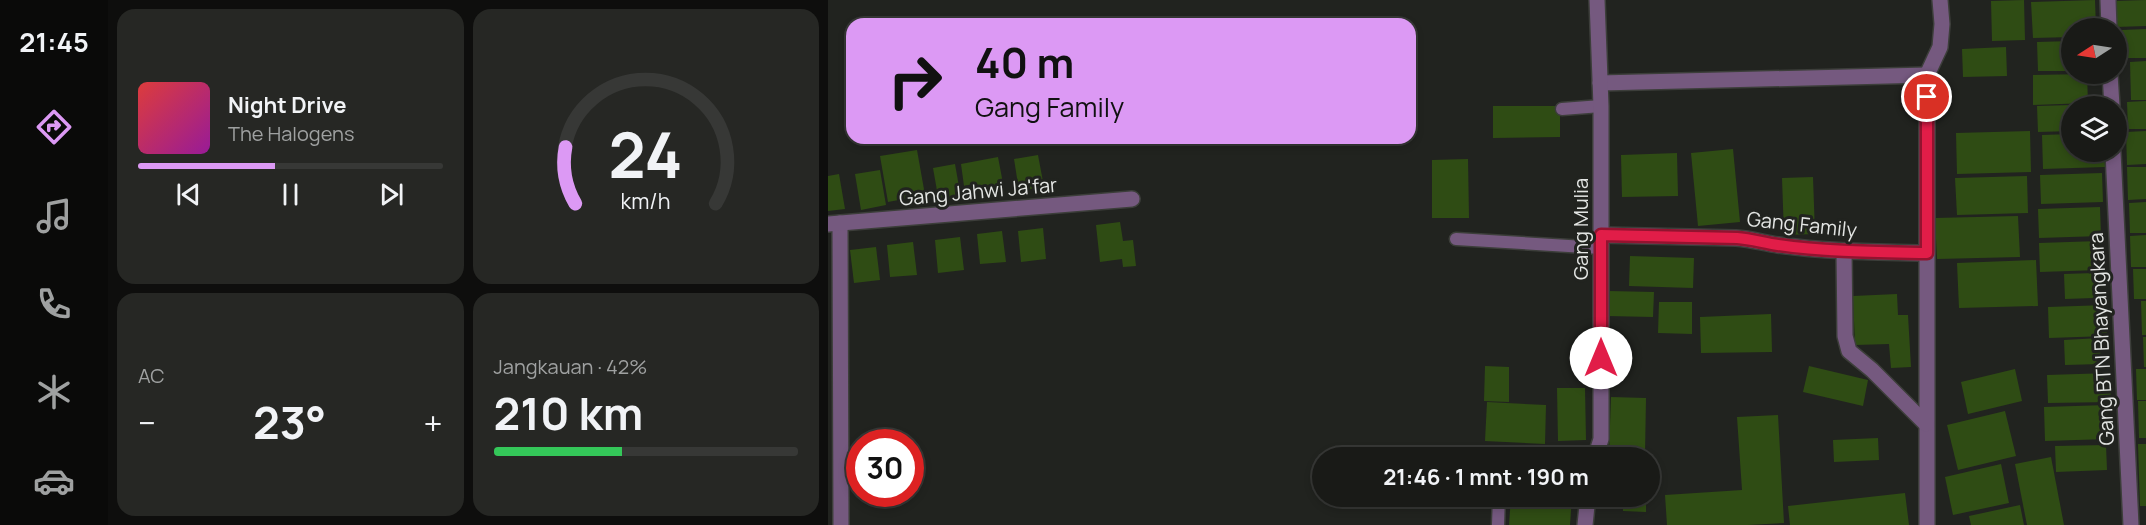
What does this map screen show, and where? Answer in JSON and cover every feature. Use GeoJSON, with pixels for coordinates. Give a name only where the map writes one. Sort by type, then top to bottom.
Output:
{"type":"FeatureCollection","features":[{"type":"Feature","properties":{"kind":"street","name":"Gang Mulia"},"geometry":{"type":"LineString","coordinates":[[1597,0],[1601,106],[1601,439],[1598,447]]}},
{"type":"Feature","properties":{"kind":"street"},"geometry":{"type":"LineString","coordinates":[[1927,525],[1927,75],[1940,47],[1942,24],[1940,0]]}},
{"type":"Feature","properties":{"kind":"street"},"geometry":{"type":"LineString","coordinates":[[2108,0],[2109,18]]}},
{"type":"Feature","properties":{"kind":"street"},"geometry":{"type":"LineString","coordinates":[[1599,83],[1927,75]]}},
{"type":"Feature","properties":{"kind":"street","name":"Gang BTN Bhayangkara"},"geometry":{"type":"LineString","coordinates":[[2113,162],[2131,525]]}},
{"type":"Feature","properties":{"kind":"street","name":"Gang Jahwi Ja'far"},"geometry":{"type":"LineString","coordinates":[[834,224],[1132,200]]}},
{"type":"Feature","properties":{"kind":"street"},"geometry":{"type":"LineString","coordinates":[[834,224],[841,525]]}},
{"type":"Feature","properties":{"kind":"street","name":"Gang Family"},"geometry":{"type":"LineString","coordinates":[[1601,242],[1737,238],[1758,240],[1775,245],[1844,251],[1927,253]]}},
{"type":"Feature","properties":{"kind":"street"},"geometry":{"type":"LineString","coordinates":[[1844,251],[1845,336],[1849,351],[1872,370],[1926,423]]}},
{"type":"Feature","properties":{"kind":"street"},"geometry":{"type":"LineString","coordinates":[[1585,525],[1587,507]]}},
{"type":"Feature","properties":{"kind":"lane"},"geometry":{"type":"LineString","coordinates":[[1563,109],[1601,106]]}},
{"type":"Feature","properties":{"kind":"lane"},"geometry":{"type":"LineString","coordinates":[[1456,239],[1601,242]]}},
{"type":"Feature","properties":{"kind":"lane"},"geometry":{"type":"LineString","coordinates":[[1498,525],[1499,507]]}},
{"type":"Feature","properties":{"kind":"building"},"geometry":{"type":"Polygon","coordinates":[[[2024,0],[2025,40],[1992,41],[1991,1],[2024,0]]]}},
{"type":"Feature","properties":{"kind":"building"},"geometry":{"type":"Polygon","coordinates":[[[2095,0],[2096,18],[2061,18],[2061,37],[2033,38],[2031,2],[2095,0]]]}},
{"type":"Feature","properties":{"kind":"building"},"geometry":{"type":"Polygon","coordinates":[[[2146,0],[2146,26],[2127,27],[2127,18],[2116,18],[2115,1],[2146,0]]]}},
{"type":"Feature","properties":{"kind":"building"},"geometry":{"type":"Polygon","coordinates":[[[2146,29],[2146,58],[2127,58],[2127,30],[2146,29]]]}},
{"type":"Feature","properties":{"kind":"building"},"geometry":{"type":"Polygon","coordinates":[[[2061,41],[2061,71],[2038,71],[2037,42],[2061,41]]]}},
{"type":"Feature","properties":{"kind":"building"},"geometry":{"type":"Polygon","coordinates":[[[2006,47],[2007,76],[1963,77],[1962,49],[2006,47]]]}},
{"type":"Feature","properties":{"kind":"building"},"geometry":{"type":"Polygon","coordinates":[[[2146,61],[2146,100],[2131,100],[2130,62],[2146,61]]]}},
{"type":"Feature","properties":{"kind":"building"},"geometry":{"type":"Polygon","coordinates":[[[2061,74],[2061,84],[2087,84],[2088,96],[2061,96],[2061,104],[2033,105],[2033,75],[2061,74]]]}},
{"type":"Feature","properties":{"kind":"building"},"geometry":{"type":"Polygon","coordinates":[[[2146,101],[2146,129],[2128,129],[2127,102],[2146,101]]]}},
{"type":"Feature","properties":{"kind":"building"},"geometry":{"type":"Polygon","coordinates":[[[2061,105],[2061,131],[2038,132],[2037,106],[2061,105]]]}},
{"type":"Feature","properties":{"kind":"building"},"geometry":{"type":"Polygon","coordinates":[[[1493,106],[1560,106],[1560,137],[1493,138],[1493,106]]]}},
{"type":"Feature","properties":{"kind":"building"},"geometry":{"type":"Polygon","coordinates":[[[2030,131],[2031,172],[1957,174],[1956,133],[2030,131]]]}},
{"type":"Feature","properties":{"kind":"building"},"geometry":{"type":"Polygon","coordinates":[[[2146,131],[2146,164],[2127,165],[2127,132],[2146,131]]]}},
{"type":"Feature","properties":{"kind":"building"},"geometry":{"type":"Polygon","coordinates":[[[2061,134],[2061,162],[2105,162],[2105,167],[2043,169],[2042,135],[2061,134]]]}},
{"type":"Feature","properties":{"kind":"building"},"geometry":{"type":"Polygon","coordinates":[[[1733,149],[1740,222],[1698,226],[1691,153],[1733,149]]]}},
{"type":"Feature","properties":{"kind":"building"},"geometry":{"type":"Polygon","coordinates":[[[917,150],[925,195],[888,202],[880,156],[917,150]]]}},
{"type":"Feature","properties":{"kind":"building"},"geometry":{"type":"Polygon","coordinates":[[[1677,153],[1678,196],[1622,197],[1621,155],[1677,153]]]}},
{"type":"Feature","properties":{"kind":"building"},"geometry":{"type":"Polygon","coordinates":[[[1038,155],[1044,187],[1019,191],[1014,159],[1038,155]]]}},
{"type":"Feature","properties":{"kind":"building"},"geometry":{"type":"Polygon","coordinates":[[[998,157],[1005,194],[980,199],[977,183],[964,186],[961,164],[998,157]]]}},
{"type":"Feature","properties":{"kind":"building"},"geometry":{"type":"Polygon","coordinates":[[[1468,159],[1469,218],[1432,218],[1432,160],[1468,159]]]}},
{"type":"Feature","properties":{"kind":"building"},"geometry":{"type":"Polygon","coordinates":[[[955,164],[961,198],[939,202],[933,168],[955,164]]]}},
{"type":"Feature","properties":{"kind":"building"},"geometry":{"type":"Polygon","coordinates":[[[2127,167],[2146,167],[2146,199],[2128,200],[2127,167]]]}},
{"type":"Feature","properties":{"kind":"building"},"geometry":{"type":"Polygon","coordinates":[[[880,170],[886,205],[861,210],[855,174],[880,170]]]}},
{"type":"Feature","properties":{"kind":"building"},"geometry":{"type":"Polygon","coordinates":[[[2102,173],[2103,202],[2041,204],[2040,175],[2102,173]]]}},
{"type":"Feature","properties":{"kind":"building"},"geometry":{"type":"Polygon","coordinates":[[[839,174],[845,209],[828,211],[828,176],[839,174]]]}},
{"type":"Feature","properties":{"kind":"building"},"geometry":{"type":"Polygon","coordinates":[[[2027,176],[2028,213],[1957,215],[1955,178],[2027,176]]]}},
{"type":"Feature","properties":{"kind":"building"},"geometry":{"type":"Polygon","coordinates":[[[1813,177],[1815,234],[1784,235],[1782,178],[1813,177]]]}},
{"type":"Feature","properties":{"kind":"building"},"geometry":{"type":"Polygon","coordinates":[[[2146,202],[2146,233],[2130,233],[2129,203],[2146,202]]]}},
{"type":"Feature","properties":{"kind":"building"},"geometry":{"type":"Polygon","coordinates":[[[2100,207],[2101,236],[2039,238],[2038,209],[2100,207]]]}},
{"type":"Feature","properties":{"kind":"building"},"geometry":{"type":"Polygon","coordinates":[[[2018,216],[2020,257],[1937,259],[1935,218],[2018,216]]]}},
{"type":"Feature","properties":{"kind":"building"},"geometry":{"type":"Polygon","coordinates":[[[1120,222],[1123,241],[1133,240],[1136,266],[1123,267],[1122,259],[1100,262],[1096,225],[1120,222]]]}},
{"type":"Feature","properties":{"kind":"building"},"geometry":{"type":"Polygon","coordinates":[[[1043,228],[1046,259],[1021,262],[1018,231],[1043,228]]]}},
{"type":"Feature","properties":{"kind":"building"},"geometry":{"type":"Polygon","coordinates":[[[1002,231],[1006,262],[980,264],[977,234],[1002,231]]]}},
{"type":"Feature","properties":{"kind":"building"},"geometry":{"type":"Polygon","coordinates":[[[2146,235],[2146,267],[2131,267],[2130,236],[2146,235]]]}},
{"type":"Feature","properties":{"kind":"building"},"geometry":{"type":"Polygon","coordinates":[[[960,237],[964,270],[938,273],[935,240],[960,237]]]}},
{"type":"Feature","properties":{"kind":"building"},"geometry":{"type":"Polygon","coordinates":[[[2099,241],[2100,270],[2040,272],[2039,243],[2099,241]]]}},
{"type":"Feature","properties":{"kind":"building"},"geometry":{"type":"Polygon","coordinates":[[[913,242],[917,275],[890,277],[887,245],[913,242]]]}},
{"type":"Feature","properties":{"kind":"building"},"geometry":{"type":"Polygon","coordinates":[[[876,247],[880,280],[854,283],[850,250],[876,247]]]}},
{"type":"Feature","properties":{"kind":"building"},"geometry":{"type":"Polygon","coordinates":[[[1630,256],[1694,258],[1693,288],[1629,286],[1630,256]]]}},
{"type":"Feature","properties":{"kind":"building"},"geometry":{"type":"Polygon","coordinates":[[[2036,260],[2038,306],[1959,308],[1957,263],[2036,260]]]}},
{"type":"Feature","properties":{"kind":"building"},"geometry":{"type":"Polygon","coordinates":[[[2133,269],[2146,269],[2146,299],[2134,299],[2133,269]]]}},
{"type":"Feature","properties":{"kind":"building"},"geometry":{"type":"Polygon","coordinates":[[[2094,273],[2094,298],[2065,299],[2064,274],[2094,273]]]}},
{"type":"Feature","properties":{"kind":"building"},"geometry":{"type":"Polygon","coordinates":[[[1608,291],[1654,292],[1653,317],[1607,316],[1608,291]]]}},
{"type":"Feature","properties":{"kind":"building"},"geometry":{"type":"Polygon","coordinates":[[[1897,294],[1898,315],[1908,315],[1911,367],[1891,368],[1889,344],[1855,345],[1853,296],[1897,294]]]}},
{"type":"Feature","properties":{"kind":"building"},"geometry":{"type":"Polygon","coordinates":[[[2141,301],[2146,301],[2146,335],[2142,335],[2141,301]]]}},
{"type":"Feature","properties":{"kind":"building"},"geometry":{"type":"Polygon","coordinates":[[[1659,302],[1692,302],[1692,334],[1658,333],[1659,302]]]}},
{"type":"Feature","properties":{"kind":"building"},"geometry":{"type":"Polygon","coordinates":[[[2106,305],[2107,336],[2049,338],[2048,307],[2106,305]]]}},
{"type":"Feature","properties":{"kind":"building"},"geometry":{"type":"Polygon","coordinates":[[[1771,314],[1772,352],[1701,353],[1700,317],[1771,314]]]}},
{"type":"Feature","properties":{"kind":"building"},"geometry":{"type":"Polygon","coordinates":[[[2143,337],[2146,337],[2146,367],[2144,367],[2143,337]]]}},
{"type":"Feature","properties":{"kind":"building"},"geometry":{"type":"Polygon","coordinates":[[[2100,338],[2101,364],[2065,365],[2064,340],[2100,338]]]}},
{"type":"Feature","properties":{"kind":"building"},"geometry":{"type":"Polygon","coordinates":[[[1485,366],[1509,367],[1509,402],[1484,401],[1485,366]]]}},
{"type":"Feature","properties":{"kind":"building"},"geometry":{"type":"Polygon","coordinates":[[[1809,366],[1868,380],[1863,406],[1803,392],[1809,366]]]}},
{"type":"Feature","properties":{"kind":"building"},"geometry":{"type":"Polygon","coordinates":[[[2015,369],[2022,401],[1968,414],[1961,382],[2015,369]]]}},
{"type":"Feature","properties":{"kind":"building"},"geometry":{"type":"Polygon","coordinates":[[[2136,369],[2146,369],[2146,400],[2137,400],[2136,369]]]}},
{"type":"Feature","properties":{"kind":"building"},"geometry":{"type":"Polygon","coordinates":[[[2110,373],[2111,402],[2048,403],[2047,375],[2110,373]]]}},
{"type":"Feature","properties":{"kind":"building"},"geometry":{"type":"Polygon","coordinates":[[[1557,388],[1585,388],[1586,440],[1558,441],[1557,388]]]}},
{"type":"Feature","properties":{"kind":"building"},"geometry":{"type":"Polygon","coordinates":[[[1611,397],[1646,398],[1645,447],[1609,447],[1611,397]]]}},
{"type":"Feature","properties":{"kind":"building"},"geometry":{"type":"Polygon","coordinates":[[[2138,401],[2146,401],[2146,438],[2139,438],[2138,401]]]}},
{"type":"Feature","properties":{"kind":"building"},"geometry":{"type":"Polygon","coordinates":[[[1487,402],[1546,405],[1545,444],[1485,441],[1487,402]]]}},
{"type":"Feature","properties":{"kind":"building"},"geometry":{"type":"Polygon","coordinates":[[[2107,405],[2108,439],[2045,441],[2044,407],[2107,405]]]}},
{"type":"Feature","properties":{"kind":"building"},"geometry":{"type":"Polygon","coordinates":[[[2005,411],[2016,456],[1958,470],[1947,425],[2005,411]]]}},
{"type":"Feature","properties":{"kind":"building"},"geometry":{"type":"Polygon","coordinates":[[[1778,415],[1784,523],[1667,525],[1665,495],[1742,490],[1737,417],[1778,415]]]}},
{"type":"Feature","properties":{"kind":"building"},"geometry":{"type":"Polygon","coordinates":[[[1878,438],[1879,460],[1834,462],[1833,440],[1878,438]]]}},
{"type":"Feature","properties":{"kind":"building"},"geometry":{"type":"Polygon","coordinates":[[[2138,444],[2146,444],[2146,506],[2140,506],[2138,444]]]}},
{"type":"Feature","properties":{"kind":"building"},"geometry":{"type":"Polygon","coordinates":[[[2106,445],[2107,470],[2056,472],[2055,446],[2106,445]]]}},
{"type":"Feature","properties":{"kind":"building"},"geometry":{"type":"Polygon","coordinates":[[[2051,457],[2064,525],[2027,525],[2015,464],[2051,457]]]}},
{"type":"Feature","properties":{"kind":"building"},"geometry":{"type":"Polygon","coordinates":[[[2001,464],[2009,503],[1953,515],[1945,477],[2001,464]]]}},
{"type":"Feature","properties":{"kind":"building"},"geometry":{"type":"Polygon","coordinates":[[[1905,493],[1909,525],[1790,525],[1788,506],[1905,493]]]}},
{"type":"Feature","properties":{"kind":"building"},"geometry":{"type":"Polygon","coordinates":[[[2020,505],[2024,525],[1971,525],[1969,516],[2020,505]]]}},
{"type":"Feature","properties":{"kind":"building"},"geometry":{"type":"Polygon","coordinates":[[[1510,507],[1571,507],[1570,525],[1509,525],[1510,507]]]}},
{"type":"Feature","properties":{"kind":"building"},"geometry":{"type":"Polygon","coordinates":[[[1623,507],[1646,507],[1646,512],[1623,511],[1623,507]]]}},
{"type":"Feature","properties":{"kind":"route"},"geometry":{"type":"LineString","coordinates":[[1601,358],[1601,235],[1737,238],[1758,240],[1775,245],[1844,251],[1927,253],[1927,97]]}}]}
